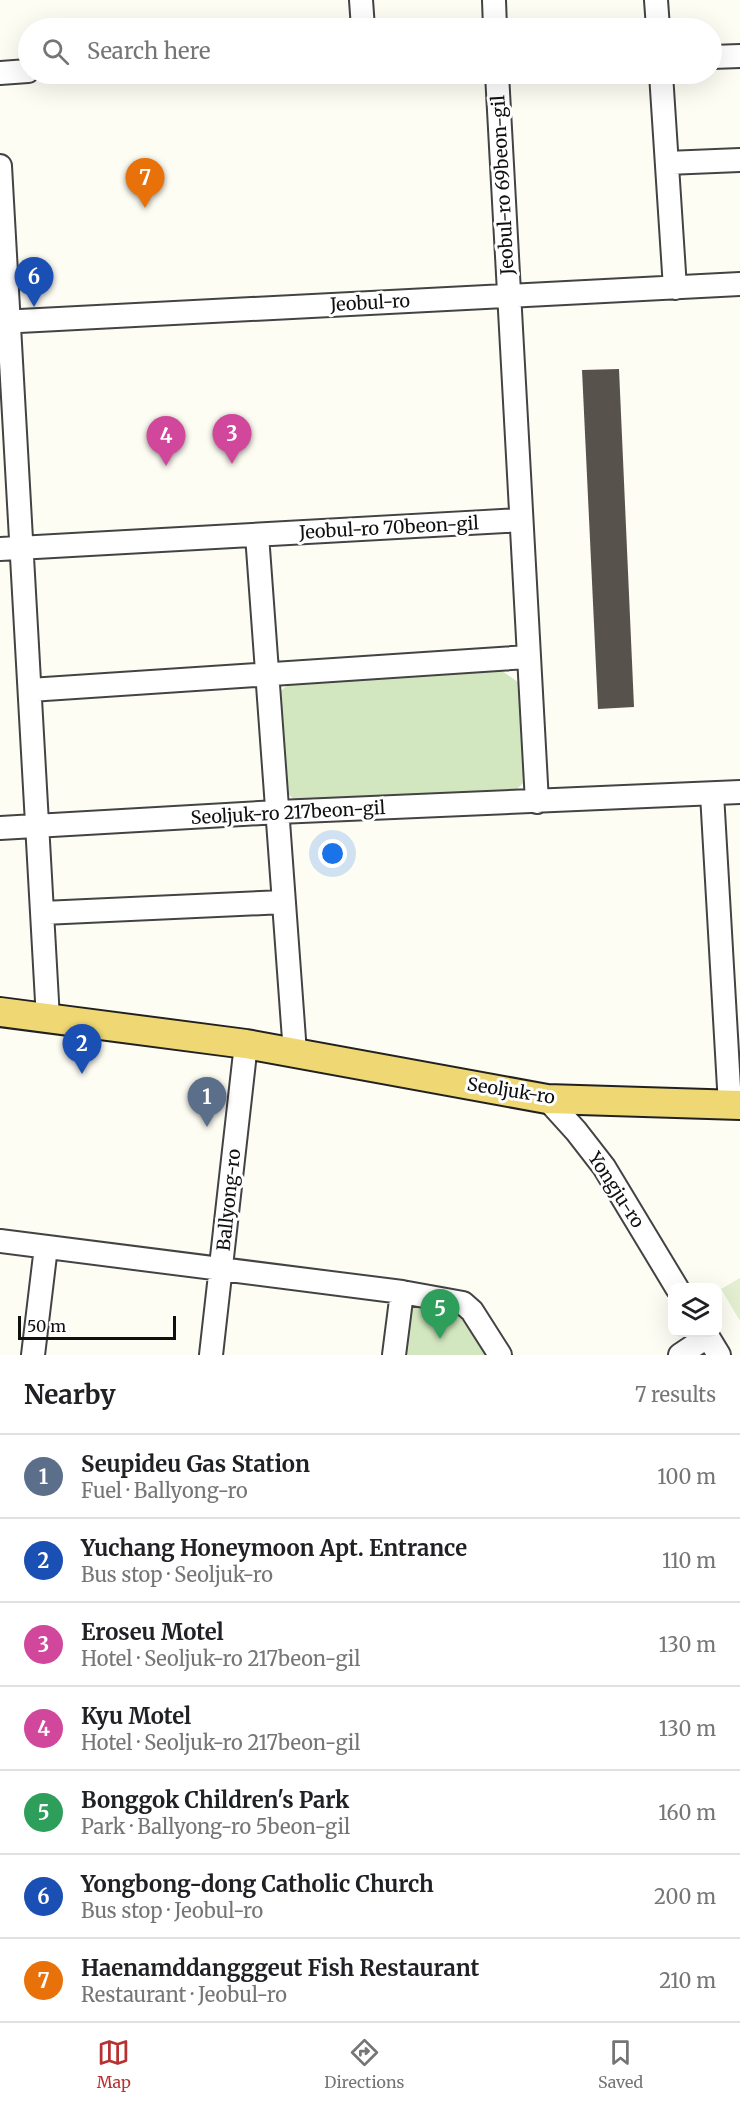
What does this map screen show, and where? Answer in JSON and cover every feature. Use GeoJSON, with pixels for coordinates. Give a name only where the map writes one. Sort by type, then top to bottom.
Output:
{"type":"FeatureCollection","features":[{"type":"Feature","properties":{"kind":"main road","name":"Seoljuk-ro"},"geometry":{"type":"LineString","coordinates":[[0,1012],[246,1044],[547,1099],[735,1105]]}},
{"type":"Feature","properties":{"kind":"street"},"geometry":{"type":"LineString","coordinates":[[361,0],[362,18]]}},
{"type":"Feature","properties":{"kind":"street"},"geometry":{"type":"LineString","coordinates":[[494,0],[495,18]]}},
{"type":"Feature","properties":{"kind":"street"},"geometry":{"type":"LineString","coordinates":[[656,0],[657,18]]}},
{"type":"Feature","properties":{"kind":"street"},"geometry":{"type":"LineString","coordinates":[[722,57],[740,56]]}},
{"type":"Feature","properties":{"kind":"street"},"geometry":{"type":"LineString","coordinates":[[0,73],[18,72]]}},
{"type":"Feature","properties":{"kind":"street","name":"Jeobul-ro 69beon-gil"},"geometry":{"type":"LineString","coordinates":[[498,84],[509,296]]}},
{"type":"Feature","properties":{"kind":"street"},"geometry":{"type":"LineString","coordinates":[[662,84],[675,288]]}},
{"type":"Feature","properties":{"kind":"street"},"geometry":{"type":"LineString","coordinates":[[667,163],[740,159]]}},
{"type":"Feature","properties":{"kind":"street"},"geometry":{"type":"LineString","coordinates":[[0,166],[11,548],[30,690],[48,1019]]}},
{"type":"Feature","properties":{"kind":"street","name":"Jeobul-ro"},"geometry":{"type":"LineString","coordinates":[[5,322],[740,284]]}},
{"type":"Feature","properties":{"kind":"street"},"geometry":{"type":"LineString","coordinates":[[509,296],[537,802]]}},
{"type":"Feature","properties":{"kind":"street","name":"Jeobul-ro 70beon-gil"},"geometry":{"type":"LineString","coordinates":[[257,535],[521,520]]}},
{"type":"Feature","properties":{"kind":"street"},"geometry":{"type":"LineString","coordinates":[[11,548],[257,535],[296,1053]]}},
{"type":"Feature","properties":{"kind":"street"},"geometry":{"type":"LineString","coordinates":[[30,690],[528,657]]}},
{"type":"Feature","properties":{"kind":"street","name":"Seoljuk-ro 217beon-gil"},"geometry":{"type":"LineString","coordinates":[[0,828],[278,812],[740,792]]}},
{"type":"Feature","properties":{"kind":"street","name":"Seoljuk-ro"},"geometry":{"type":"LineString","coordinates":[[712,794],[730,929],[735,1105]]}},
{"type":"Feature","properties":{"kind":"street"},"geometry":{"type":"LineString","coordinates":[[43,913],[284,902]]}},
{"type":"Feature","properties":{"kind":"street","name":"Ballyong-ro"},"geometry":{"type":"LineString","coordinates":[[211,1355],[246,1044]]}},
{"type":"Feature","properties":{"kind":"street","name":"Yongju-ro"},"geometry":{"type":"LineString","coordinates":[[547,1099],[604,1167],[675,1283]]}},
{"type":"Feature","properties":{"kind":"street"},"geometry":{"type":"LineString","coordinates":[[0,1241],[402,1292],[463,1303],[472,1311],[500,1355]]}},
{"type":"Feature","properties":{"kind":"street"},"geometry":{"type":"LineString","coordinates":[[33,1355],[46,1247]]}},
{"type":"Feature","properties":{"kind":"street"},"geometry":{"type":"LineString","coordinates":[[394,1355],[402,1292]]}},
{"type":"Feature","properties":{"kind":"street"},"geometry":{"type":"LineString","coordinates":[[680,1355],[710,1341]]}},
{"type":"Feature","properties":{"kind":"green space"},"geometry":{"type":"Polygon","coordinates":[[[498,668],[522,685],[527,779],[512,794],[302,807],[284,790],[277,694],[294,680],[498,668]]]}},
{"type":"Feature","properties":{"kind":"green space"},"geometry":{"type":"Polygon","coordinates":[[[740,1278],[740,1321],[722,1291],[722,1288],[740,1278]]]}},
{"type":"Feature","properties":{"kind":"green space"},"geometry":{"type":"Polygon","coordinates":[[[408,1302],[438,1307],[457,1315],[471,1329],[488,1355],[400,1355],[408,1302]]]}},
{"type":"Feature","properties":{"kind":"building"},"geometry":{"type":"Polygon","coordinates":[[[619,369],[634,707],[598,709],[582,370],[619,369]]]}},
{"type":"Feature","properties":{"kind":"place","name":"Haenamddangggeut Fish Restaurant"},"geometry":{"type":"Point","coordinates":[145,208]}},
{"type":"Feature","properties":{"kind":"place","name":"Yongbong-dong Catholic Church"},"geometry":{"type":"Point","coordinates":[34,307]}},
{"type":"Feature","properties":{"kind":"place","name":"Eroseu Motel"},"geometry":{"type":"Point","coordinates":[232,464]}},
{"type":"Feature","properties":{"kind":"place","name":"Kyu Motel"},"geometry":{"type":"Point","coordinates":[166,466]}},
{"type":"Feature","properties":{"kind":"place","name":"Yuchang Honeymoon Apt. Entrance"},"geometry":{"type":"Point","coordinates":[82,1074]}},
{"type":"Feature","properties":{"kind":"place","name":"Seupideu Gas Station"},"geometry":{"type":"Point","coordinates":[207,1127]}},
{"type":"Feature","properties":{"kind":"place","name":"Bonggok Children's Park"},"geometry":{"type":"Point","coordinates":[440,1339]}}]}
